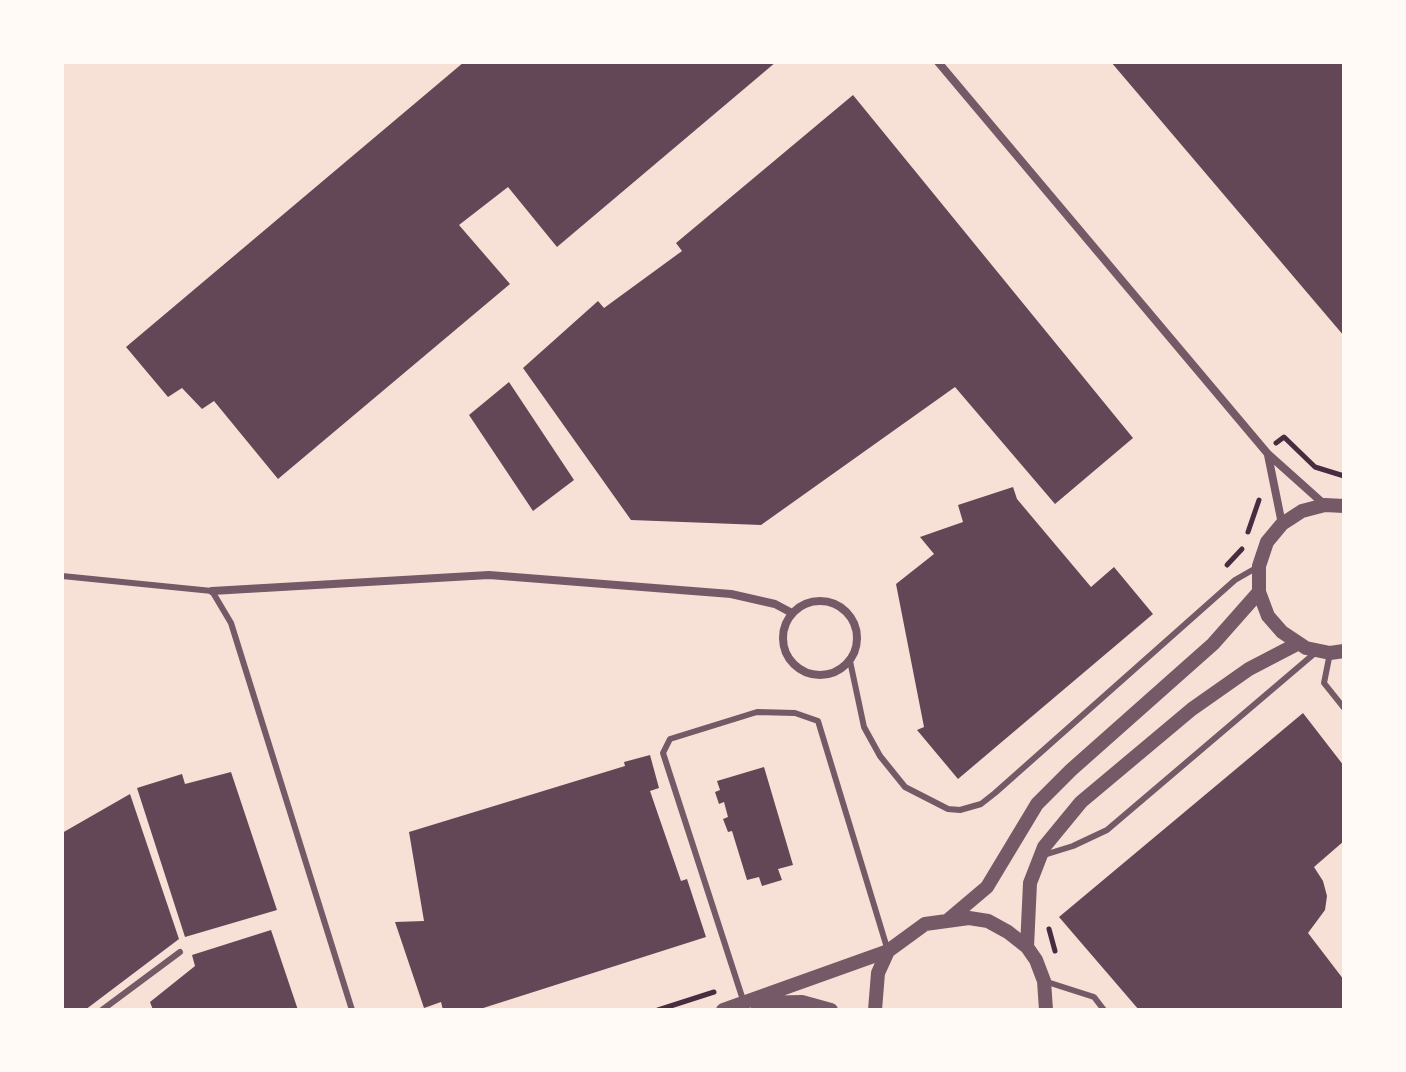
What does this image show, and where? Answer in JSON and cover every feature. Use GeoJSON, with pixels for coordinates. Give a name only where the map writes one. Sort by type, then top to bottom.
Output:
{"type":"FeatureCollection","features":[{"type":"Feature","properties":{"kind":"street"},"geometry":{"type":"LineString","coordinates":[[938,62],[1268,454],[1325,505]]}},
{"type":"Feature","properties":{"kind":"street"},"geometry":{"type":"LineString","coordinates":[[1268,454],[1282,524]]}},
{"type":"Feature","properties":{"kind":"street"},"geometry":{"type":"LineString","coordinates":[[1331,651],[1297,644],[1268,616],[1259,592],[1259,566],[1267,542],[1282,524],[1302,511],[1325,505],[1344,506]]}},
{"type":"Feature","properties":{"kind":"street"},"geometry":{"type":"LineString","coordinates":[[212,591],[489,575],[731,594],[775,604],[792,613]]}},
{"type":"Feature","properties":{"kind":"street"},"geometry":{"type":"LineString","coordinates":[[948,920],[987,887],[1037,804],[1213,644],[1259,592]]}},
{"type":"Feature","properties":{"kind":"street"},"geometry":{"type":"LineString","coordinates":[[814,602],[827,602],[849,614],[858,638],[850,661],[830,675],[806,673],[796,667],[788,658],[783,635],[792,613],[814,602]]}},
{"type":"Feature","properties":{"kind":"street"},"geometry":{"type":"LineString","coordinates":[[1027,947],[1030,883],[1044,847],[1081,802],[1192,709],[1249,669],[1297,644]]}},
{"type":"Feature","properties":{"kind":"street"},"geometry":{"type":"LineString","coordinates":[[723,1010],[888,951],[925,924],[969,918],[988,921],[1027,947],[1044,981],[1046,1010]]}},
{"type":"Feature","properties":{"kind":"street"},"geometry":{"type":"LineString","coordinates":[[875,1010],[878,973],[888,951]]}},
{"type":"Feature","properties":{"kind":"street"},"geometry":{"type":"LineString","coordinates":[[744,1003],[802,1002],[831,1010]]}},
{"type":"Feature","properties":{"kind":"lane"},"geometry":{"type":"LineString","coordinates":[[850,661],[864,727],[880,756],[905,787],[939,805],[960,810],[981,804],[995,793],[1235,580],[1259,566]]}},
{"type":"Feature","properties":{"kind":"lane"},"geometry":{"type":"LineString","coordinates":[[62,576],[212,591],[231,623],[352,1010]]}},
{"type":"Feature","properties":{"kind":"lane"},"geometry":{"type":"LineString","coordinates":[[1331,651],[1324,683],[1344,708]]}},
{"type":"Feature","properties":{"kind":"lane"},"geometry":{"type":"LineString","coordinates":[[1041,856],[1073,846],[1107,830],[1331,651]]}},
{"type":"Feature","properties":{"kind":"lane"},"geometry":{"type":"LineString","coordinates":[[744,1003],[663,753],[670,739],[757,712],[795,713],[818,721],[888,951]]}},
{"type":"Feature","properties":{"kind":"lane"},"geometry":{"type":"LineString","coordinates":[[102,1010],[180,952]]}},
{"type":"Feature","properties":{"kind":"lane"},"geometry":{"type":"LineString","coordinates":[[1044,981],[1094,997],[1104,1010]]}},
{"type":"Feature","properties":{"kind":"building"},"geometry":{"type":"Polygon","coordinates":[[[464,62],[776,62],[557,247],[508,187],[459,225],[510,284],[278,479],[214,401],[202,409],[182,388],[168,397],[126,347],[464,62]]]}},
{"type":"Feature","properties":{"kind":"building"},"geometry":{"type":"Polygon","coordinates":[[[1111,62],[1344,62],[1344,336],[1111,62]]]}},
{"type":"Feature","properties":{"kind":"building"},"geometry":{"type":"Polygon","coordinates":[[[853,95],[1133,438],[1055,504],[955,387],[761,525],[631,520],[523,368],[598,301],[604,308],[682,251],[676,243],[853,95]]]}},
{"type":"Feature","properties":{"kind":"building"},"geometry":{"type":"Polygon","coordinates":[[[509,382],[574,480],[533,511],[469,415],[509,382]]]}},
{"type":"Feature","properties":{"kind":"building"},"geometry":{"type":"Polygon","coordinates":[[[1013,487],[1017,499],[1091,587],[1114,567],[1153,614],[958,779],[917,730],[924,727],[896,584],[934,554],[920,537],[963,522],[958,505],[1013,487]]]}},
{"type":"Feature","properties":{"kind":"building"},"geometry":{"type":"Polygon","coordinates":[[[1303,713],[1344,766],[1344,841],[1314,867],[1323,881],[1327,896],[1325,910],[1308,933],[1344,980],[1344,1010],[1139,1010],[1059,917],[1303,713]]]}},
{"type":"Feature","properties":{"kind":"building"},"geometry":{"type":"Polygon","coordinates":[[[650,755],[659,788],[650,791],[681,881],[687,879],[706,937],[477,1010],[443,1010],[441,1002],[424,1008],[395,922],[424,921],[409,832],[625,766],[624,762],[650,755]]]}},
{"type":"Feature","properties":{"kind":"building"},"geometry":{"type":"Polygon","coordinates":[[[764,767],[793,865],[778,869],[782,880],[762,886],[759,877],[747,880],[732,831],[728,832],[723,819],[728,817],[724,802],[719,804],[715,792],[720,790],[717,781],[764,767]]]}},
{"type":"Feature","properties":{"kind":"building"},"geometry":{"type":"Polygon","coordinates":[[[231,772],[277,910],[185,937],[137,788],[182,774],[185,784],[231,772]]]}},
{"type":"Feature","properties":{"kind":"building"},"geometry":{"type":"Polygon","coordinates":[[[130,794],[179,939],[85,1010],[62,1010],[62,833],[130,794]]]}},
{"type":"Feature","properties":{"kind":"building"},"geometry":{"type":"Polygon","coordinates":[[[271,930],[298,1010],[153,1010],[150,1002],[195,966],[192,955],[271,930]]]}}]}
